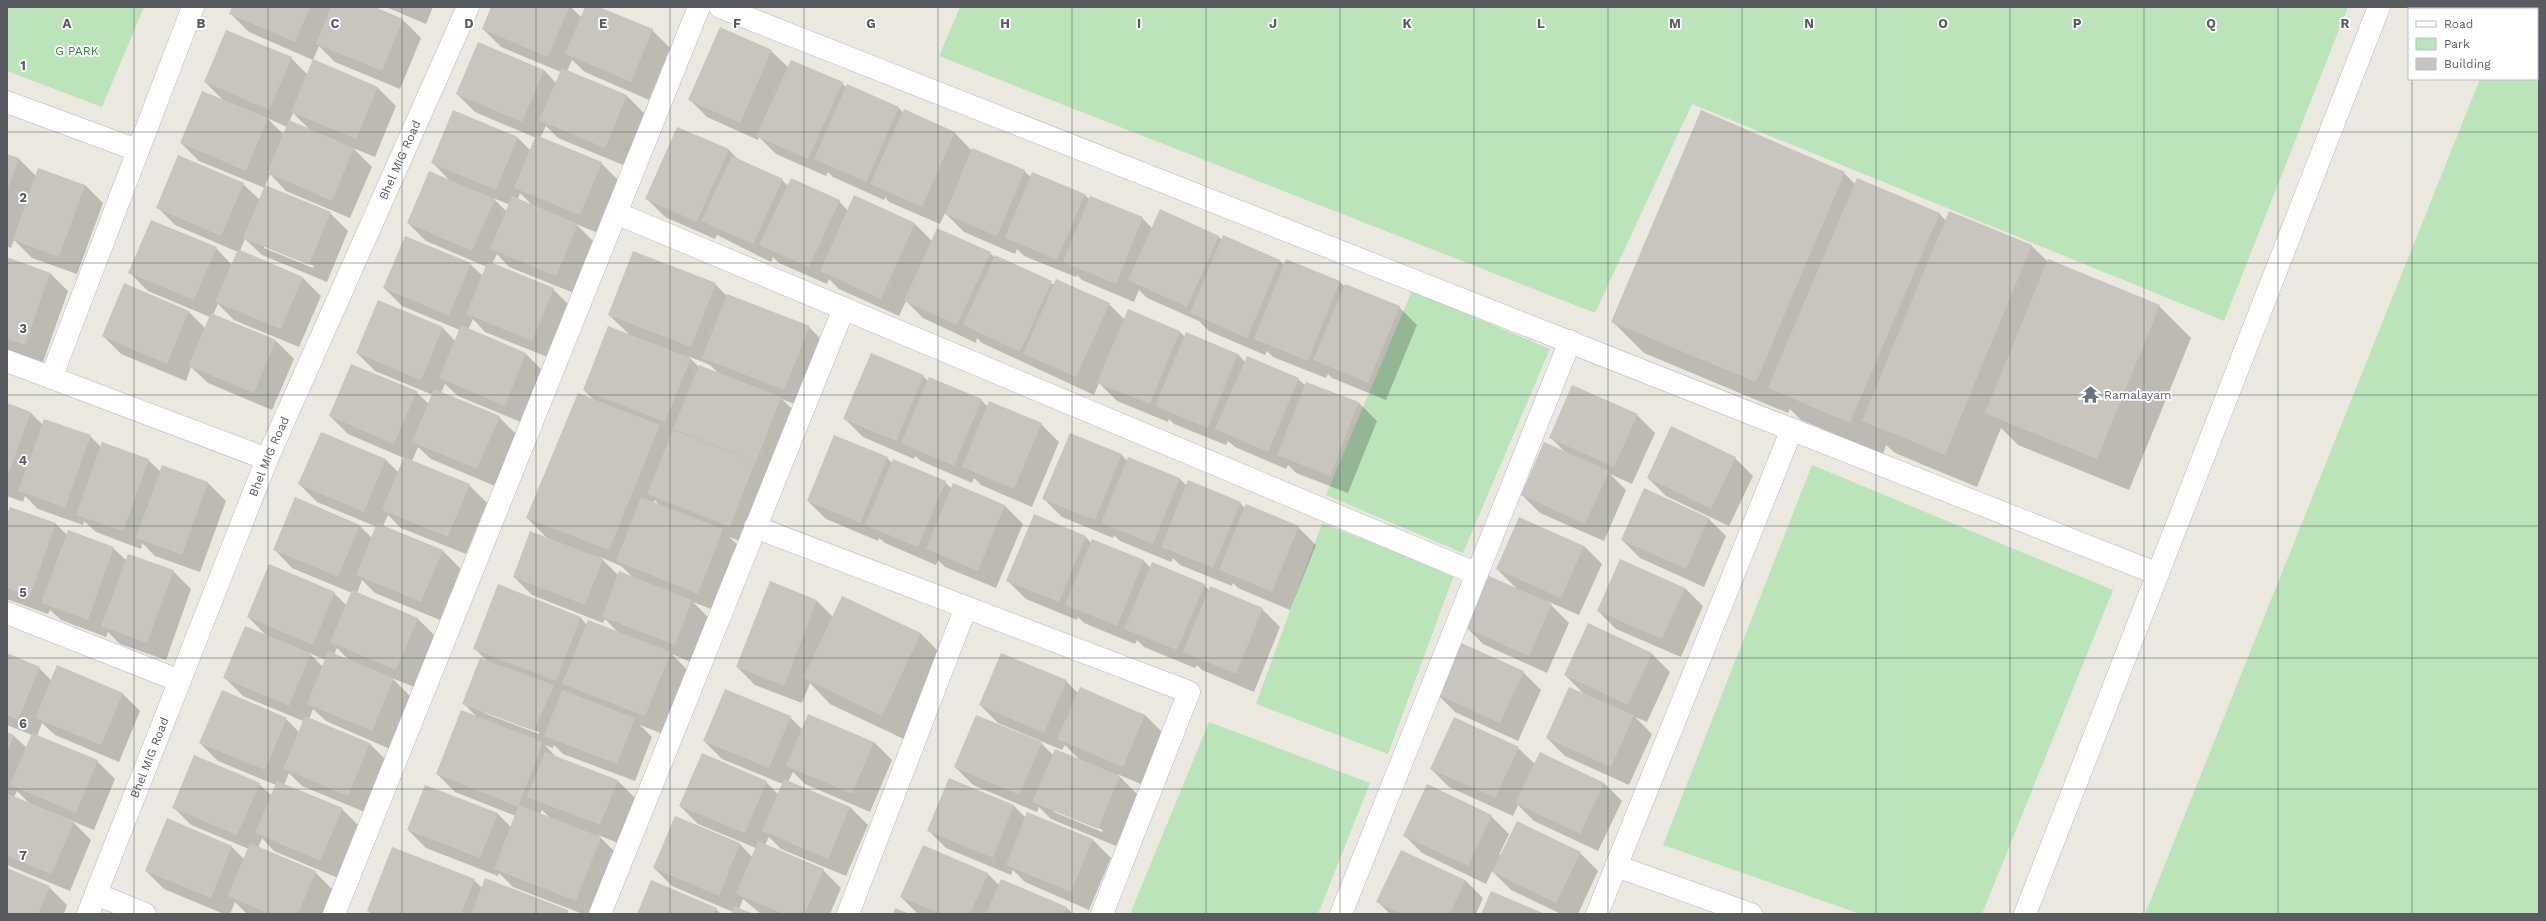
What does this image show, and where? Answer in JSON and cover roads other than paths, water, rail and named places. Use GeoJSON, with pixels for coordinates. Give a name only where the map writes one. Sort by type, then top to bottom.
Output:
{"type":"FeatureCollection","features":[{"type":"Feature","properties":{"kind":"street"},"geometry":{"type":"LineString","coordinates":[[51,378],[193,7]]}},
{"type":"Feature","properties":{"kind":"street","name":"Bhel MIG Road"},"geometry":{"type":"LineString","coordinates":[[88,914],[267,459],[468,7]]}},
{"type":"Feature","properties":{"kind":"street"},"geometry":{"type":"LineString","coordinates":[[334,914],[698,7]]}},
{"type":"Feature","properties":{"kind":"street"},"geometry":{"type":"LineString","coordinates":[[720,7],[2158,574]]}},
{"type":"Feature","properties":{"kind":"street"},"geometry":{"type":"LineString","coordinates":[[2025,914],[2379,7]]}},
{"type":"Feature","properties":{"kind":"street"},"geometry":{"type":"LineString","coordinates":[[7,102],[137,150]]}},
{"type":"Feature","properties":{"kind":"street"},"geometry":{"type":"LineString","coordinates":[[616,213],[1477,574]]}},
{"type":"Feature","properties":{"kind":"street"},"geometry":{"type":"LineString","coordinates":[[600,914],[844,308]]}},
{"type":"Feature","properties":{"kind":"street"},"geometry":{"type":"LineString","coordinates":[[1341,914],[1570,341]]}},
{"type":"Feature","properties":{"kind":"street"},"geometry":{"type":"LineString","coordinates":[[7,361],[267,459]]}},
{"type":"Feature","properties":{"kind":"street"},"geometry":{"type":"LineString","coordinates":[[1597,914],[1792,429]]}},
{"type":"Feature","properties":{"kind":"street"},"geometry":{"type":"LineString","coordinates":[[756,528],[1189,692],[1102,914]]}},
{"type":"Feature","properties":{"kind":"street"},"geometry":{"type":"LineString","coordinates":[[848,914],[966,607]]}},
{"type":"Feature","properties":{"kind":"street"},"geometry":{"type":"LineString","coordinates":[[7,613],[180,680]]}},
{"type":"Feature","properties":{"kind":"street"},"geometry":{"type":"LineString","coordinates":[[1616,866],[1751,914]]}},
{"type":"Feature","properties":{"kind":"street"},"geometry":{"type":"LineString","coordinates":[[96,894],[145,914]]}},
{"type":"Feature","properties":{"kind":"place","name":"Ramalayam"},"geometry":{"type":"Point","coordinates":[2091,395]}},
{"type":"Feature","properties":{"kind":"park label","name":"G PARK"},"geometry":{"type":"Point","coordinates":[77,51]}}]}
